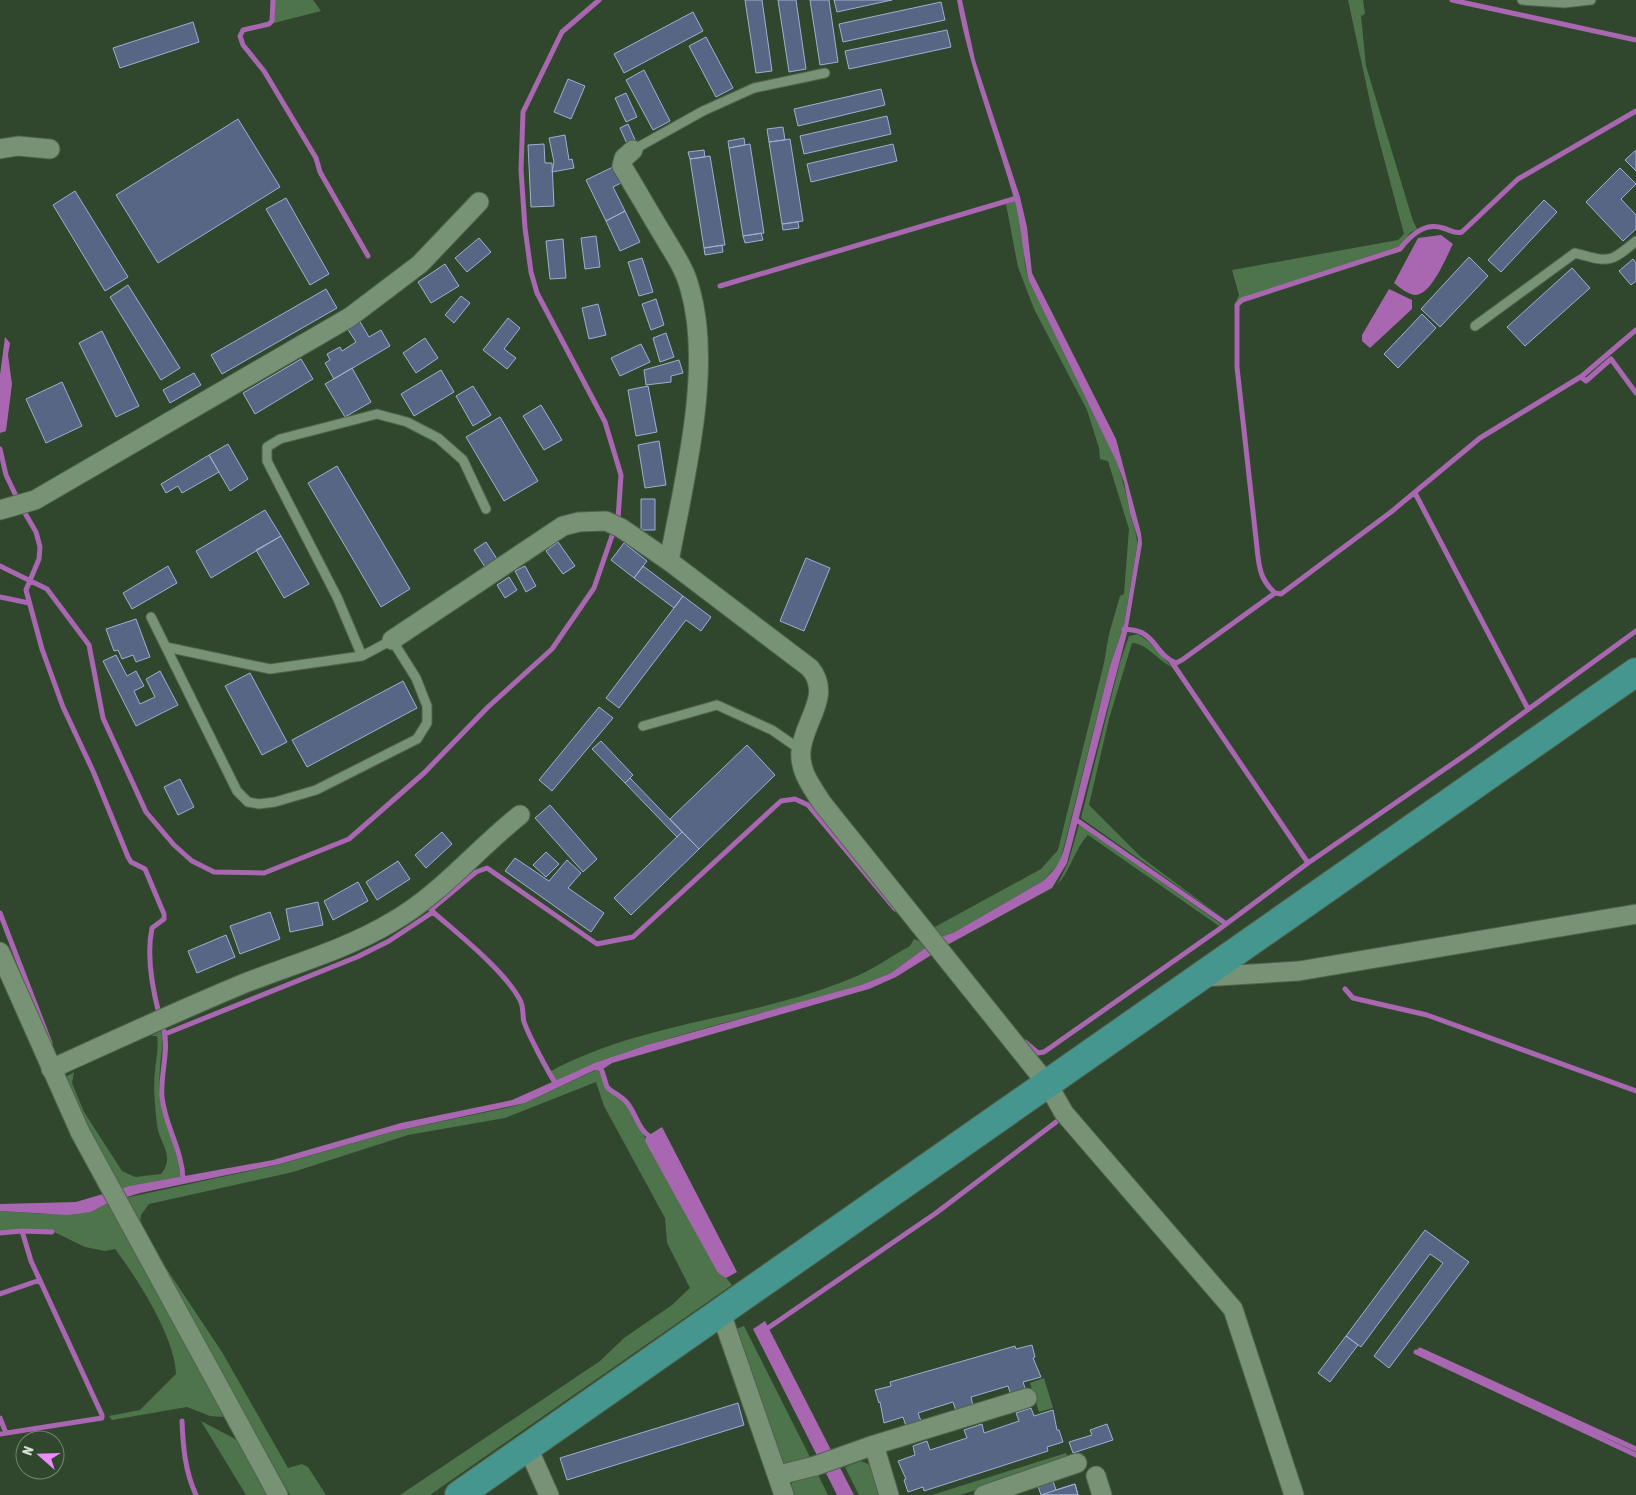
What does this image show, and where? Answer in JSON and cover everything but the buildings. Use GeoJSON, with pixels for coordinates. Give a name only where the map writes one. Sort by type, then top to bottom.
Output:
{"type":"FeatureCollection","features":[{"type":"Feature","properties":{"kind":"main road"},"geometry":{"type":"LineString","coordinates":[[459,1495],[1048,1085],[1636,672]]}},
{"type":"Feature","properties":{"kind":"street"},"geometry":{"type":"LineString","coordinates":[[0,149],[18,146],[50,149]]}},
{"type":"Feature","properties":{"kind":"street"},"geometry":{"type":"LineString","coordinates":[[633,150],[624,158],[622,166],[683,270],[690,290],[695,316],[698,375],[691,443],[669,561]]}},
{"type":"Feature","properties":{"kind":"street"},"geometry":{"type":"LineString","coordinates":[[0,510],[35,500],[350,317],[420,264],[479,202]]}},
{"type":"Feature","properties":{"kind":"street"},"geometry":{"type":"LineString","coordinates":[[392,640],[563,526],[606,521],[621,528],[669,561],[810,668],[818,678],[820,691],[800,750],[804,774],[822,803],[1048,1085],[1064,1113],[1233,1309],[1294,1495]]}},
{"type":"Feature","properties":{"kind":"street"},"geometry":{"type":"LineString","coordinates":[[51,1069],[244,984],[344,945],[393,922],[443,884],[489,840],[520,815]]}},
{"type":"Feature","properties":{"kind":"street"},"geometry":{"type":"LineString","coordinates":[[1202,976],[1299,971],[1636,914]]}},
{"type":"Feature","properties":{"kind":"street"},"geometry":{"type":"LineString","coordinates":[[0,952],[80,1132],[278,1495]]}},
{"type":"Feature","properties":{"kind":"street"},"geometry":{"type":"LineString","coordinates":[[721,1312],[779,1475],[784,1495]]}},
{"type":"Feature","properties":{"kind":"street"},"geometry":{"type":"LineString","coordinates":[[779,1475],[815,1466],[874,1445],[1027,1398]]}},
{"type":"Feature","properties":{"kind":"street"},"geometry":{"type":"LineString","coordinates":[[874,1445],[889,1495]]}},
{"type":"Feature","properties":{"kind":"street"},"geometry":{"type":"LineString","coordinates":[[528,1448],[549,1495]]}},
{"type":"Feature","properties":{"kind":"street"},"geometry":{"type":"LineString","coordinates":[[984,1495],[1077,1463]]}},
{"type":"Feature","properties":{"kind":"street"},"geometry":{"type":"LineString","coordinates":[[1096,1476],[1102,1495]]}},
{"type":"Feature","properties":{"kind":"lane"},"geometry":{"type":"LineString","coordinates":[[1522,0],[1564,3],[1591,0]]}},
{"type":"Feature","properties":{"kind":"lane"},"geometry":{"type":"LineString","coordinates":[[633,150],[704,111],[754,88],[825,73]]}},
{"type":"Feature","properties":{"kind":"lane"},"geometry":{"type":"LineString","coordinates":[[1475,326],[1575,253],[1604,261],[1617,258],[1636,241]]}},
{"type":"Feature","properties":{"kind":"lane"},"geometry":{"type":"LineString","coordinates":[[362,656],[337,597],[267,461],[267,447],[280,439],[377,414],[408,422],[438,438],[463,460],[486,509]]}},
{"type":"Feature","properties":{"kind":"lane"},"geometry":{"type":"LineString","coordinates":[[151,617],[237,791],[248,802],[260,804],[275,802],[316,790],[418,739],[427,723],[427,706],[416,678],[392,640],[362,656],[270,669],[166,647]]}},
{"type":"Feature","properties":{"kind":"lane"},"geometry":{"type":"LineString","coordinates":[[643,726],[717,705],[772,730],[800,750]]}},
{"type":"Feature","properties":{"kind":"green space"},"geometry":{"type":"Polygon","coordinates":[[[275,0],[313,0],[321,11],[274,23],[275,0]]]}},
{"type":"Feature","properties":{"kind":"green space"},"geometry":{"type":"Polygon","coordinates":[[[1348,0],[1363,0],[1365,14],[1361,16],[1366,66],[1417,229],[1410,233],[1399,248],[1242,298],[1235,304],[1239,295],[1232,270],[1398,240],[1404,234],[1375,125],[1348,0]]]}},
{"type":"Feature","properties":{"kind":"green space"},"geometry":{"type":"Polygon","coordinates":[[[1015,201],[1022,228],[1025,265],[1029,281],[1116,461],[1136,533],[1137,547],[1124,625],[1110,666],[1060,862],[1043,881],[953,933],[940,937],[933,928],[1041,869],[1058,850],[1104,663],[1109,634],[1120,596],[1124,594],[1129,529],[1108,461],[1100,459],[1099,448],[1087,410],[1034,309],[1018,267],[1006,204],[1015,201]]]}},
{"type":"Feature","properties":{"kind":"green space"},"geometry":{"type":"Polygon","coordinates":[[[1138,634],[1148,641],[1172,667],[1143,646],[1132,643],[1109,719],[1089,805],[1141,857],[1224,919],[1081,818],[1120,662],[1129,636],[1138,634]]]}},
{"type":"Feature","properties":{"kind":"green space"},"geometry":{"type":"Polygon","coordinates":[[[1079,825],[1221,924],[1219,926],[1088,835],[1057,885],[1068,863],[1079,825]]]}},
{"type":"Feature","properties":{"kind":"green space"},"geometry":{"type":"Polygon","coordinates":[[[914,939],[919,941],[925,948],[891,973],[861,985],[668,1039],[630,1051],[556,1081],[551,1071],[587,1054],[625,1041],[781,1002],[819,990],[857,976],[910,946],[914,939]]]}},
{"type":"Feature","properties":{"kind":"green space"},"geometry":{"type":"Polygon","coordinates":[[[161,1031],[163,1039],[159,1090],[162,1108],[178,1157],[180,1178],[121,1189],[75,1101],[66,1077],[74,1072],[72,1083],[84,1112],[122,1171],[135,1177],[161,1174],[167,1161],[167,1155],[158,1132],[155,1104],[154,1084],[158,1049],[157,1036],[151,1036],[161,1031]]]}},
{"type":"Feature","properties":{"kind":"green space"},"geometry":{"type":"Polygon","coordinates":[[[596,1070],[602,1073],[606,1088],[628,1106],[718,1273],[724,1275],[732,1285],[430,1495],[400,1495],[600,1361],[624,1338],[672,1305],[690,1288],[667,1243],[665,1218],[604,1106],[596,1082],[505,1118],[408,1135],[293,1172],[149,1204],[141,1215],[140,1224],[125,1198],[281,1164],[391,1132],[525,1103],[596,1070]]]}},
{"type":"Feature","properties":{"kind":"green space"},"geometry":{"type":"Polygon","coordinates":[[[108,1203],[221,1408],[223,1417],[210,1416],[187,1407],[112,1420],[109,1416],[140,1410],[176,1374],[169,1343],[144,1292],[115,1249],[105,1251],[85,1247],[50,1230],[0,1232],[0,1211],[46,1214],[91,1212],[108,1203]]]}},
{"type":"Feature","properties":{"kind":"green space"},"geometry":{"type":"Polygon","coordinates":[[[160,1263],[164,1265],[222,1352],[288,1468],[302,1464],[308,1467],[326,1495],[290,1495],[160,1263]]]}},
{"type":"Feature","properties":{"kind":"green space"},"geometry":{"type":"Polygon","coordinates":[[[744,1326],[811,1459],[785,1466],[783,1464],[736,1329],[744,1326]]]}},
{"type":"Feature","properties":{"kind":"green space"},"geometry":{"type":"Polygon","coordinates":[[[1044,1378],[1053,1408],[1039,1412],[1030,1383],[1044,1378]]]}},
{"type":"Feature","properties":{"kind":"green space"},"geometry":{"type":"Polygon","coordinates":[[[201,1421],[241,1442],[270,1495],[246,1495],[201,1421]]]}},
{"type":"Feature","properties":{"kind":"green space"},"geometry":{"type":"Polygon","coordinates":[[[1066,1453],[1069,1461],[960,1495],[932,1495],[1066,1453]]]}},
{"type":"Feature","properties":{"kind":"green space"},"geometry":{"type":"Polygon","coordinates":[[[861,1461],[871,1465],[882,1495],[859,1495],[845,1467],[861,1461]]]}},
{"type":"Feature","properties":{"kind":"green space"},"geometry":{"type":"Polygon","coordinates":[[[817,1473],[828,1495],[792,1495],[790,1487],[793,1481],[817,1473]]]}},
{"type":"Feature","properties":{"kind":"shaded area"},"geometry":{"type":"Polygon","coordinates":[[[957,0],[962,0],[975,60],[1020,197],[1027,227],[1032,273],[1116,439],[1141,533],[1142,544],[1127,633],[1067,863],[1052,888],[949,944],[896,977],[869,989],[612,1063],[600,1071],[595,1070],[525,1103],[391,1132],[280,1164],[140,1193],[108,1203],[91,1212],[67,1215],[0,1211],[0,1204],[76,1202],[130,1186],[273,1160],[401,1123],[512,1100],[595,1063],[647,1045],[861,985],[891,973],[940,937],[953,933],[1043,881],[1053,870],[1061,858],[1064,849],[1110,666],[1124,625],[1138,539],[1130,513],[1124,482],[1116,461],[1029,281],[1016,206],[968,50],[957,0]]]}},
{"type":"Feature","properties":{"kind":"shaded area"},"geometry":{"type":"Polygon","coordinates":[[[1441,235],[1453,244],[1430,285],[1418,295],[1409,293],[1394,283],[1418,238],[1441,235]]]}},
{"type":"Feature","properties":{"kind":"shaded area"},"geometry":{"type":"Polygon","coordinates":[[[1389,289],[1412,300],[1412,309],[1370,348],[1362,341],[1362,335],[1389,289]]]}},
{"type":"Feature","properties":{"kind":"shaded area"},"geometry":{"type":"Polygon","coordinates":[[[5,337],[10,343],[8,355],[12,384],[6,431],[0,433],[0,375],[5,337]]]}},
{"type":"Feature","properties":{"kind":"shaded area"},"geometry":{"type":"Polygon","coordinates":[[[662,1127],[737,1272],[726,1278],[718,1273],[645,1141],[646,1137],[662,1127]]]}},
{"type":"Feature","properties":{"kind":"shaded area"},"geometry":{"type":"Polygon","coordinates":[[[765,1321],[854,1495],[837,1495],[753,1329],[765,1321]]]}},
{"type":"Feature","properties":{"kind":"waterway"},"geometry":{"type":"LineString","coordinates":[[273,0],[272,21],[269,24],[243,30],[240,36],[243,45],[264,71],[316,158],[320,172],[368,256]]}},
{"type":"Feature","properties":{"kind":"waterway"},"geometry":{"type":"LineString","coordinates":[[599,0],[562,32],[523,112],[521,170],[525,228],[531,272],[537,293],[605,422],[621,475],[618,519]]}},
{"type":"Feature","properties":{"kind":"waterway"},"geometry":{"type":"LineString","coordinates":[[1452,0],[1636,40]]}},
{"type":"Feature","properties":{"kind":"waterway"},"geometry":{"type":"LineString","coordinates":[[1275,593],[1263,577],[1258,557],[1237,367],[1237,305],[1242,300],[1400,249],[1418,231],[1430,227],[1462,232],[1518,179],[1636,111]]}},
{"type":"Feature","properties":{"kind":"waterway"},"geometry":{"type":"LineString","coordinates":[[720,286],[1017,198]]}},
{"type":"Feature","properties":{"kind":"waterway"},"geometry":{"type":"LineString","coordinates":[[1124,629],[1144,634],[1170,660],[1176,663],[1182,660],[1275,593],[1281,594],[1391,512],[1480,438],[1582,376],[1636,330]]}},
{"type":"Feature","properties":{"kind":"waterway"},"geometry":{"type":"LineString","coordinates":[[1581,377],[1586,381],[1611,359],[1636,393]]}},
{"type":"Feature","properties":{"kind":"waterway"},"geometry":{"type":"LineString","coordinates":[[0,449],[6,475],[18,500]]}},
{"type":"Feature","properties":{"kind":"waterway"},"geometry":{"type":"LineString","coordinates":[[1415,493],[1528,709]]}},
{"type":"Feature","properties":{"kind":"waterway"},"geometry":{"type":"LineString","coordinates":[[22,508],[36,532],[40,547],[39,559],[26,590],[42,649],[63,707],[93,771],[128,857],[131,862],[145,869],[164,914],[164,919],[152,928],[150,939],[152,982],[159,1014]]}},
{"type":"Feature","properties":{"kind":"waterway"},"geometry":{"type":"LineString","coordinates":[[0,566],[47,589],[89,645],[103,718],[146,812],[174,845],[192,861],[214,872],[264,873],[349,839],[424,773],[488,707],[552,649],[594,588],[613,533]]}},
{"type":"Feature","properties":{"kind":"waterway"},"geometry":{"type":"LineString","coordinates":[[0,597],[29,603]]}},
{"type":"Feature","properties":{"kind":"waterway"},"geometry":{"type":"LineString","coordinates":[[1025,1042],[1038,1053],[1044,1052],[1218,930],[1308,863],[1471,751],[1636,631]]}},
{"type":"Feature","properties":{"kind":"waterway"},"geometry":{"type":"LineString","coordinates":[[1171,661],[1308,863]]}},
{"type":"Feature","properties":{"kind":"waterway"},"geometry":{"type":"LineString","coordinates":[[165,1034],[357,957],[389,941],[433,912],[431,910],[434,907],[476,872],[487,868],[597,944],[633,937],[781,801],[795,799],[808,805],[895,909]]}},
{"type":"Feature","properties":{"kind":"waterway"},"geometry":{"type":"LineString","coordinates":[[1075,819],[1225,923]]}},
{"type":"Feature","properties":{"kind":"waterway"},"geometry":{"type":"LineString","coordinates":[[433,912],[480,953],[513,989],[521,1003],[526,1028],[556,1084]]}},
{"type":"Feature","properties":{"kind":"waterway"},"geometry":{"type":"LineString","coordinates":[[0,913],[50,1043]]}},
{"type":"Feature","properties":{"kind":"waterway"},"geometry":{"type":"LineString","coordinates":[[1345,989],[1353,998],[1427,1015],[1636,1091]]}},
{"type":"Feature","properties":{"kind":"waterway"},"geometry":{"type":"LineString","coordinates":[[164,1031],[166,1046],[162,1097],[166,1118],[180,1158],[183,1179]]}},
{"type":"Feature","properties":{"kind":"waterway"},"geometry":{"type":"LineString","coordinates":[[597,1065],[602,1071],[607,1087],[626,1101],[641,1128],[653,1138]]}},
{"type":"Feature","properties":{"kind":"waterway"},"geometry":{"type":"LineString","coordinates":[[765,1330],[936,1213],[1056,1122]]}},
{"type":"Feature","properties":{"kind":"waterway"},"geometry":{"type":"LineString","coordinates":[[0,1233],[22,1231]]}},
{"type":"Feature","properties":{"kind":"waterway"},"geometry":{"type":"LineString","coordinates":[[0,1434],[102,1418],[31,1261],[22,1231],[52,1232]]}},
{"type":"Feature","properties":{"kind":"waterway"},"geometry":{"type":"LineString","coordinates":[[0,1294],[40,1280]]}},
{"type":"Feature","properties":{"kind":"waterway"},"geometry":{"type":"LineString","coordinates":[[1420,1350],[1636,1449]]}},
{"type":"Feature","properties":{"kind":"waterway"},"geometry":{"type":"LineString","coordinates":[[1416,1352],[1636,1455]]}},
{"type":"Feature","properties":{"kind":"waterway"},"geometry":{"type":"LineString","coordinates":[[0,1418],[6,1433]]}},
{"type":"Feature","properties":{"kind":"waterway"},"geometry":{"type":"LineString","coordinates":[[182,1421],[185,1459],[196,1495]]}}]}
